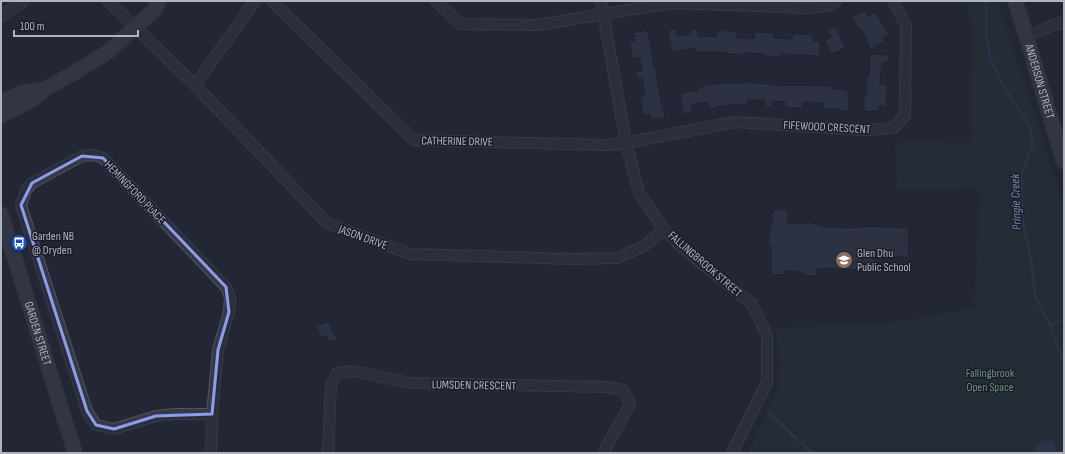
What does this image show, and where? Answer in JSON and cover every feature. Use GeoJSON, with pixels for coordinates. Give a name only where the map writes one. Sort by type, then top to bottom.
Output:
{"type":"FeatureCollection","features":[{"type":"Feature","properties":{"kind":"street"},"geometry":{"type":"LineString","coordinates":[[1,16],[23,1]]}},
{"type":"Feature","properties":{"kind":"street","name":"JASON DRIVE"},"geometry":{"type":"LineString","coordinates":[[108,1],[195,85],[327,223],[410,254],[571,259],[617,258],[644,246],[664,229]]}},
{"type":"Feature","properties":{"kind":"street"},"geometry":{"type":"LineString","coordinates":[[1,116],[32,100],[43,90],[108,52],[155,9],[159,1]]}},
{"type":"Feature","properties":{"kind":"street"},"geometry":{"type":"LineString","coordinates":[[195,85],[255,1]]}},
{"type":"Feature","properties":{"kind":"street","name":"CATHERINE DRIVE"},"geometry":{"type":"LineString","coordinates":[[272,1],[414,140],[606,145],[626,143]]}},
{"type":"Feature","properties":{"kind":"street"},"geometry":{"type":"LineString","coordinates":[[436,1],[460,24],[537,25],[671,3],[809,8],[830,5],[836,1]]}},
{"type":"Feature","properties":{"kind":"street","name":"FALLINGBROOK STREET"},"geometry":{"type":"LineString","coordinates":[[601,1],[626,143],[639,193],[664,229],[680,246],[752,304],[767,336],[767,382],[732,453]]}},
{"type":"Feature","properties":{"kind":"street","name":"FIFEWOOD CRESCENT"},"geometry":{"type":"LineString","coordinates":[[626,143],[734,122],[869,130],[894,128],[905,115],[906,25],[893,1]]}},
{"type":"Feature","properties":{"kind":"street","name":"ANDERSON STREET"},"geometry":{"type":"LineString","coordinates":[[1015,1],[1027,36],[1064,162]]}},
{"type":"Feature","properties":{"kind":"street"},"geometry":{"type":"LineString","coordinates":[[1027,36],[1064,21]]}},
{"type":"Feature","properties":{"kind":"street"},"geometry":{"type":"LineString","coordinates":[[1,103],[22,92],[43,90]]}},
{"type":"Feature","properties":{"kind":"street","name":"HEMINGFORD PLACE"},"geometry":{"type":"LineString","coordinates":[[211,453],[212,414],[218,350],[229,312],[230,298],[226,287],[103,158],[92,155],[82,156],[32,183],[26,190],[21,205],[87,412],[96,425],[114,429],[175,414],[212,414]]}},
{"type":"Feature","properties":{"kind":"street","name":"GARDEN STREET"},"geometry":{"type":"LineString","coordinates":[[1,214],[75,453]]}},
{"type":"Feature","properties":{"kind":"street","name":"LUMSDEN CRESCENT"},"geometry":{"type":"LineString","coordinates":[[328,453],[331,385],[337,373],[354,371],[410,383],[607,387],[623,390],[630,404],[603,453]]}},
{"type":"Feature","properties":{"kind":"highlighted area"},"geometry":{"type":"Polygon","coordinates":[[[82,156],[103,158],[226,287],[229,312],[218,350],[212,414],[156,416],[114,429],[96,425],[87,411],[21,205],[32,183],[82,156]]]}},
{"type":"Feature","properties":{"kind":"green space","name":"Fallingbrook Open Space"},"geometry":{"type":"Polygon","coordinates":[[[965,1],[998,1],[1064,207],[1064,453],[748,453],[778,388],[779,358],[775,327],[877,325],[974,308],[980,189],[897,190],[895,144],[907,141],[971,143],[970,75],[974,47],[969,10],[965,1]]]}},
{"type":"Feature","properties":{"kind":"water"},"geometry":{"type":"Polygon","coordinates":[[[1048,440],[1054,441],[1057,453],[1035,453],[1039,444],[1048,440]]]}},
{"type":"Feature","properties":{"kind":"building"},"geometry":{"type":"Polygon","coordinates":[[[865,10],[868,16],[875,12],[889,34],[883,38],[885,41],[871,49],[866,41],[868,40],[861,29],[859,30],[852,17],[865,10]]]}},
{"type":"Feature","properties":{"kind":"building"},"geometry":{"type":"Polygon","coordinates":[[[836,27],[845,48],[831,54],[825,40],[831,37],[828,30],[836,27]]]}},
{"type":"Feature","properties":{"kind":"building"},"geometry":{"type":"Polygon","coordinates":[[[676,29],[677,36],[690,34],[691,29],[698,30],[698,36],[716,37],[717,30],[725,30],[737,32],[736,38],[754,39],[755,32],[774,33],[774,38],[792,39],[793,34],[813,34],[813,41],[820,41],[820,56],[781,54],[781,57],[765,57],[765,54],[744,53],[744,55],[727,54],[727,52],[695,52],[695,48],[672,52],[668,30],[676,29]]]}},
{"type":"Feature","properties":{"kind":"building"},"geometry":{"type":"Polygon","coordinates":[[[647,30],[651,45],[654,69],[656,68],[658,86],[665,118],[651,120],[650,115],[643,116],[640,97],[645,96],[642,78],[637,79],[636,71],[642,70],[640,58],[633,59],[629,42],[635,41],[633,33],[647,30]]]}},
{"type":"Feature","properties":{"kind":"building"},"geometry":{"type":"Polygon","coordinates":[[[870,54],[889,55],[888,62],[882,62],[880,84],[887,85],[886,106],[879,106],[879,111],[864,111],[864,97],[866,97],[867,76],[869,76],[870,54]]]}},
{"type":"Feature","properties":{"kind":"building"},"geometry":{"type":"Polygon","coordinates":[[[744,81],[769,85],[831,86],[831,89],[848,90],[849,111],[840,111],[840,109],[823,109],[823,103],[803,102],[802,108],[785,107],[785,102],[772,101],[772,107],[765,107],[765,100],[747,100],[747,105],[728,104],[728,106],[715,106],[716,108],[709,109],[708,102],[696,104],[691,106],[692,112],[683,114],[680,93],[699,90],[698,87],[721,83],[744,83],[744,81]]]}},
{"type":"Feature","properties":{"kind":"building"},"geometry":{"type":"Polygon","coordinates":[[[773,209],[788,210],[788,223],[805,224],[805,222],[812,222],[812,224],[822,225],[822,227],[863,228],[863,226],[909,228],[908,257],[875,256],[875,264],[858,263],[858,270],[817,268],[817,276],[802,275],[802,272],[785,271],[785,275],[771,274],[771,246],[768,246],[771,222],[773,222],[773,209]]]}},
{"type":"Feature","properties":{"kind":"building"},"geometry":{"type":"Polygon","coordinates":[[[329,321],[337,339],[329,342],[327,336],[320,338],[316,326],[329,321]]]}},
{"type":"Feature","properties":{"kind":"waterway","name":"Pringle Creek"},"geometry":{"type":"LineString","coordinates":[[986,1],[986,34],[990,58],[1003,85],[1030,127],[1033,144],[1021,175],[1023,225],[1031,259],[1035,296],[1050,325],[1064,361]]}},
{"type":"Feature","properties":{"kind":"waterway"},"geometry":{"type":"LineString","coordinates":[[1050,325],[1064,318]]}},
{"type":"Feature","properties":{"kind":"waterway"},"geometry":{"type":"LineString","coordinates":[[768,412],[812,453]]}},
{"type":"Feature","properties":{"kind":"place","name":"Garden NB @ Dryden"},"geometry":{"type":"Point","coordinates":[19,243]}},
{"type":"Feature","properties":{"kind":"place","name":"Glen Dhu Public School"},"geometry":{"type":"Point","coordinates":[844,260]}}]}
